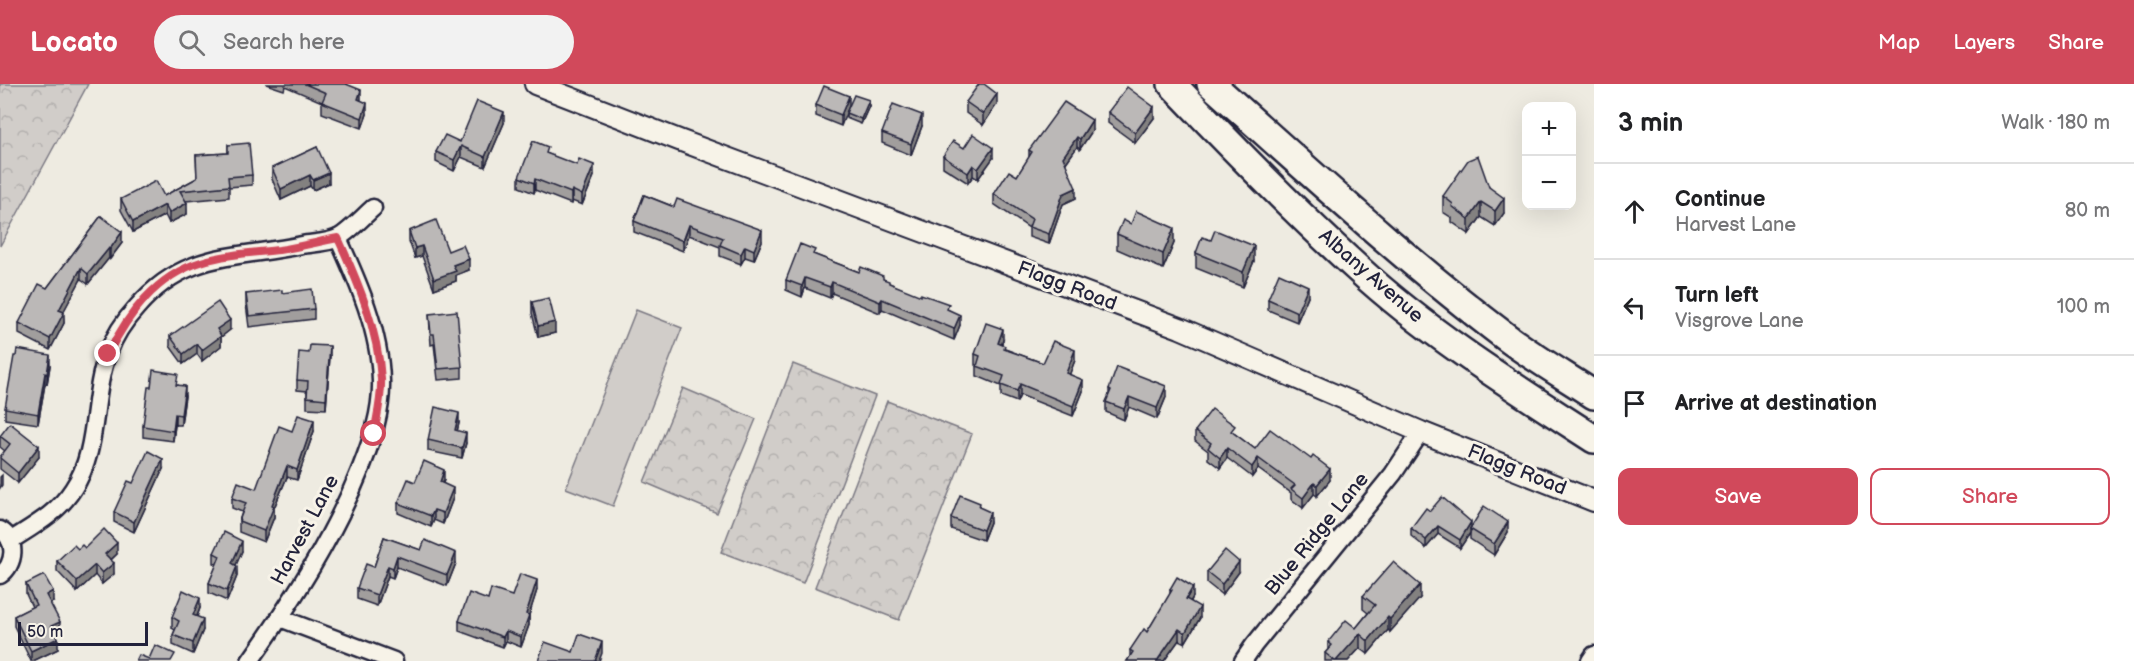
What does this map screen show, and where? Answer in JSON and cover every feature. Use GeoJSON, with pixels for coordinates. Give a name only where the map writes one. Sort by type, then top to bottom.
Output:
{"type":"FeatureCollection","features":[{"type":"Feature","properties":{"kind":"highway","name":"Albany Avenue"},"geometry":{"type":"LineString","coordinates":[[1172,84],[1358,269],[1485,369],[1594,439]]}},
{"type":"Feature","properties":{"kind":"highway","name":"Albany Avenue"},"geometry":{"type":"LineString","coordinates":[[1211,84],[1385,239],[1459,300],[1509,339],[1594,395]]}},
{"type":"Feature","properties":{"kind":"street","name":"Flagg Road"},"geometry":{"type":"LineString","coordinates":[[535,84],[1180,328],[1421,432],[1594,501]]}},
{"type":"Feature","properties":{"kind":"street"},"geometry":{"type":"LineString","coordinates":[[0,575],[9,566],[12,558],[5,535],[49,516],[73,489],[82,474],[91,441],[101,380],[108,354],[120,330],[136,307],[154,289],[176,273],[201,262],[338,238],[373,208]]}},
{"type":"Feature","properties":{"kind":"street","name":"Harvest Lane"},"geometry":{"type":"LineString","coordinates":[[250,661],[280,618],[330,536],[350,495],[374,434],[381,397],[376,344],[360,287],[338,238]]}},
{"type":"Feature","properties":{"kind":"street","name":"Blue Ridge Lane"},"geometry":{"type":"LineString","coordinates":[[1243,661],[1393,474],[1421,432]]}},
{"type":"Feature","properties":{"kind":"street"},"geometry":{"type":"LineString","coordinates":[[280,618],[394,661]]}},
{"type":"Feature","properties":{"kind":"street"},"geometry":{"type":"LineString","coordinates":[[1590,661],[1594,655]]}},
{"type":"Feature","properties":{"kind":"green space"},"geometry":{"type":"Polygon","coordinates":[[[0,84],[88,84],[0,246],[0,84]]]}},
{"type":"Feature","properties":{"kind":"green space"},"geometry":{"type":"Polygon","coordinates":[[[636,310],[682,328],[613,506],[566,488],[636,310]]]}},
{"type":"Feature","properties":{"kind":"green space"},"geometry":{"type":"Polygon","coordinates":[[[793,364],[875,396],[803,583],[721,552],[793,364]]]}},
{"type":"Feature","properties":{"kind":"green space"},"geometry":{"type":"Polygon","coordinates":[[[683,388],[756,419],[717,513],[644,482],[683,388]]]}},
{"type":"Feature","properties":{"kind":"green space"},"geometry":{"type":"Polygon","coordinates":[[[887,401],[972,434],[899,620],[815,587],[887,401]]]}},
{"type":"Feature","properties":{"kind":"building"},"geometry":{"type":"Polygon","coordinates":[[[305,84],[346,84],[361,90],[358,99],[367,103],[362,118],[322,102],[326,93],[305,84]]]}},
{"type":"Feature","properties":{"kind":"building"},"geometry":{"type":"Polygon","coordinates":[[[979,84],[984,84],[997,94],[983,114],[966,102],[979,84]]]}},
{"type":"Feature","properties":{"kind":"building"},"geometry":{"type":"Polygon","coordinates":[[[824,86],[849,96],[841,115],[816,105],[824,86]]]}},
{"type":"Feature","properties":{"kind":"building"},"geometry":{"type":"Polygon","coordinates":[[[1127,87],[1154,107],[1135,133],[1108,112],[1127,87]]]}},
{"type":"Feature","properties":{"kind":"building"},"geometry":{"type":"Polygon","coordinates":[[[854,95],[869,100],[861,119],[846,113],[854,95]]]}},
{"type":"Feature","properties":{"kind":"building"},"geometry":{"type":"Polygon","coordinates":[[[477,101],[504,112],[485,157],[461,146],[454,160],[436,152],[445,135],[460,142],[477,101]]]}},
{"type":"Feature","properties":{"kind":"building"},"geometry":{"type":"Polygon","coordinates":[[[1064,102],[1092,120],[1080,139],[1077,137],[1063,157],[1076,188],[1063,194],[1049,234],[1029,227],[1032,219],[994,194],[1009,171],[1017,176],[1032,152],[1029,150],[1064,102]]]}},
{"type":"Feature","properties":{"kind":"building"},"geometry":{"type":"Polygon","coordinates":[[[893,104],[922,115],[911,144],[882,133],[893,104]]]}},
{"type":"Feature","properties":{"kind":"building"},"geometry":{"type":"Polygon","coordinates":[[[973,134],[993,148],[978,169],[973,165],[968,173],[943,156],[953,141],[964,148],[973,134]]]}},
{"type":"Feature","properties":{"kind":"building"},"geometry":{"type":"Polygon","coordinates":[[[533,141],[548,147],[546,153],[577,165],[579,159],[594,165],[582,195],[535,179],[534,183],[519,177],[533,141]]]}},
{"type":"Feature","properties":{"kind":"building"},"geometry":{"type":"Polygon","coordinates":[[[249,143],[252,175],[228,177],[229,186],[180,191],[187,203],[169,213],[165,205],[133,222],[121,199],[156,181],[164,196],[197,178],[196,155],[228,153],[228,145],[249,143]]]}},
{"type":"Feature","properties":{"kind":"building"},"geometry":{"type":"Polygon","coordinates":[[[317,147],[329,173],[313,180],[310,175],[281,189],[272,168],[317,147]]]}},
{"type":"Feature","properties":{"kind":"building"},"geometry":{"type":"Polygon","coordinates":[[[1478,156],[1489,187],[1504,198],[1495,211],[1481,202],[1469,219],[1443,196],[1468,160],[1478,156]]]}},
{"type":"Feature","properties":{"kind":"building"},"geometry":{"type":"Polygon","coordinates":[[[644,195],[674,207],[677,199],[762,230],[754,250],[745,246],[741,254],[720,245],[723,238],[689,225],[683,241],[634,221],[644,195]]]}},
{"type":"Feature","properties":{"kind":"building"},"geometry":{"type":"Polygon","coordinates":[[[1136,211],[1174,228],[1163,254],[1117,234],[1123,220],[1131,224],[1136,211]]]}},
{"type":"Feature","properties":{"kind":"building"},"geometry":{"type":"Polygon","coordinates":[[[101,216],[122,232],[88,274],[81,268],[59,310],[64,312],[50,339],[19,323],[39,284],[47,288],[101,216]]]}},
{"type":"Feature","properties":{"kind":"building"},"geometry":{"type":"Polygon","coordinates":[[[436,220],[448,251],[463,245],[469,259],[453,265],[456,271],[434,279],[422,246],[415,248],[409,231],[436,220]]]}},
{"type":"Feature","properties":{"kind":"building"},"geometry":{"type":"Polygon","coordinates":[[[1215,230],[1254,246],[1243,272],[1196,253],[1202,237],[1211,240],[1215,230]]]}},
{"type":"Feature","properties":{"kind":"building"},"geometry":{"type":"Polygon","coordinates":[[[800,244],[815,250],[813,254],[859,272],[861,267],[883,276],[883,279],[889,283],[949,304],[947,309],[960,315],[954,329],[882,299],[880,302],[832,282],[830,287],[805,278],[802,286],[786,280],[800,244]]]}},
{"type":"Feature","properties":{"kind":"building"},"geometry":{"type":"Polygon","coordinates":[[[1279,273],[1308,286],[1297,312],[1268,299],[1279,273]]]}},
{"type":"Feature","properties":{"kind":"building"},"geometry":{"type":"Polygon","coordinates":[[[312,289],[314,309],[249,316],[246,294],[312,289]]]}},
{"type":"Feature","properties":{"kind":"building"},"geometry":{"type":"Polygon","coordinates":[[[549,298],[555,322],[538,326],[532,302],[549,298]]]}},
{"type":"Feature","properties":{"kind":"building"},"geometry":{"type":"Polygon","coordinates":[[[218,302],[230,320],[217,329],[221,336],[202,350],[197,344],[183,354],[170,336],[218,302]]]}},
{"type":"Feature","properties":{"kind":"building"},"geometry":{"type":"Polygon","coordinates":[[[457,311],[462,367],[438,369],[429,314],[457,311]]]}},
{"type":"Feature","properties":{"kind":"building"},"geometry":{"type":"Polygon","coordinates":[[[986,323],[1003,329],[998,343],[1005,346],[1004,349],[1043,363],[1053,341],[1075,350],[1066,373],[1083,380],[1073,406],[1020,384],[1017,391],[1001,385],[1004,376],[977,366],[980,356],[975,354],[986,323]]]}},
{"type":"Feature","properties":{"kind":"building"},"geometry":{"type":"Polygon","coordinates":[[[310,345],[330,346],[326,399],[307,397],[308,381],[297,380],[299,352],[309,353],[310,345]]]}},
{"type":"Feature","properties":{"kind":"building"},"geometry":{"type":"Polygon","coordinates":[[[17,349],[50,355],[38,414],[5,408],[17,349]]]}},
{"type":"Feature","properties":{"kind":"building"},"geometry":{"type":"Polygon","coordinates":[[[1117,367],[1166,386],[1157,408],[1129,397],[1124,409],[1106,402],[1117,367]]]}},
{"type":"Feature","properties":{"kind":"building"},"geometry":{"type":"Polygon","coordinates":[[[153,370],[178,374],[176,385],[185,386],[181,415],[175,414],[173,431],[143,426],[148,387],[151,387],[153,370]]]}},
{"type":"Feature","properties":{"kind":"building"},"geometry":{"type":"Polygon","coordinates":[[[435,407],[459,413],[455,430],[466,433],[462,448],[428,440],[435,407]]]}},
{"type":"Feature","properties":{"kind":"building"},"geometry":{"type":"Polygon","coordinates":[[[1212,409],[1235,426],[1231,431],[1255,449],[1270,429],[1311,459],[1313,456],[1330,469],[1317,485],[1314,483],[1303,498],[1291,489],[1295,485],[1258,458],[1252,467],[1227,448],[1220,458],[1208,448],[1211,443],[1195,431],[1212,409]]]}},
{"type":"Feature","properties":{"kind":"building"},"geometry":{"type":"Polygon","coordinates":[[[298,415],[314,420],[297,470],[287,466],[264,531],[239,521],[246,503],[232,498],[238,482],[256,489],[279,426],[292,431],[298,415]]]}},
{"type":"Feature","properties":{"kind":"building"},"geometry":{"type":"Polygon","coordinates":[[[10,423],[39,446],[18,473],[0,458],[10,444],[0,436],[10,423]]]}},
{"type":"Feature","properties":{"kind":"building"},"geometry":{"type":"Polygon","coordinates":[[[148,451],[163,459],[134,522],[114,512],[128,481],[133,483],[148,451]]]}},
{"type":"Feature","properties":{"kind":"building"},"geometry":{"type":"Polygon","coordinates":[[[424,461],[444,470],[440,482],[453,488],[443,513],[434,510],[431,516],[398,503],[408,479],[415,482],[424,461]]]}},
{"type":"Feature","properties":{"kind":"building"},"geometry":{"type":"Polygon","coordinates":[[[960,495],[980,503],[979,507],[990,512],[983,530],[951,518],[960,495]]]}},
{"type":"Feature","properties":{"kind":"building"},"geometry":{"type":"Polygon","coordinates":[[[1442,497],[1471,522],[1460,540],[1438,526],[1426,540],[1411,528],[1426,508],[1430,511],[1442,497]]]}},
{"type":"Feature","properties":{"kind":"building"},"geometry":{"type":"Polygon","coordinates":[[[1484,506],[1508,522],[1494,544],[1470,529],[1484,506]]]}},
{"type":"Feature","properties":{"kind":"building"},"geometry":{"type":"Polygon","coordinates":[[[104,529],[117,543],[105,554],[114,563],[102,573],[95,565],[77,581],[57,561],[74,545],[78,549],[82,545],[85,548],[104,529]]]}},
{"type":"Feature","properties":{"kind":"building"},"geometry":{"type":"Polygon","coordinates":[[[224,532],[242,541],[232,563],[237,566],[227,591],[209,583],[220,556],[214,553],[224,532]]]}},
{"type":"Feature","properties":{"kind":"building"},"geometry":{"type":"Polygon","coordinates":[[[384,537],[421,550],[425,540],[456,553],[447,575],[397,556],[393,568],[388,566],[377,595],[357,588],[366,564],[374,567],[384,537]]]}},
{"type":"Feature","properties":{"kind":"building"},"geometry":{"type":"Polygon","coordinates":[[[1225,550],[1239,562],[1222,584],[1207,572],[1225,550]]]}},
{"type":"Feature","properties":{"kind":"building"},"geometry":{"type":"Polygon","coordinates":[[[1393,562],[1420,585],[1368,641],[1360,634],[1335,661],[1325,653],[1332,645],[1328,642],[1346,620],[1356,628],[1375,605],[1363,596],[1393,562]]]}},
{"type":"Feature","properties":{"kind":"building"},"geometry":{"type":"Polygon","coordinates":[[[520,574],[537,580],[521,637],[506,631],[503,637],[459,621],[469,593],[488,600],[491,589],[512,596],[520,574]]]}},
{"type":"Feature","properties":{"kind":"building"},"geometry":{"type":"Polygon","coordinates":[[[44,575],[53,591],[46,595],[60,622],[51,626],[58,638],[31,651],[14,616],[36,605],[26,584],[44,575]]]}},
{"type":"Feature","properties":{"kind":"building"},"geometry":{"type":"Polygon","coordinates":[[[1177,577],[1193,587],[1186,599],[1200,607],[1185,633],[1179,629],[1157,661],[1127,661],[1133,652],[1130,650],[1144,629],[1147,632],[1172,590],[1170,589],[1177,577]]]}},
{"type":"Feature","properties":{"kind":"building"},"geometry":{"type":"Polygon","coordinates":[[[183,590],[200,598],[193,615],[203,619],[193,643],[173,635],[179,621],[172,617],[183,590]]]}},
{"type":"Feature","properties":{"kind":"building"},"geometry":{"type":"Polygon","coordinates":[[[579,634],[602,642],[595,661],[538,661],[545,642],[573,652],[579,634]]]}},
{"type":"Feature","properties":{"kind":"building"},"geometry":{"type":"Polygon","coordinates":[[[155,645],[175,654],[171,661],[136,661],[139,655],[149,659],[155,645]]]}},
{"type":"Feature","properties":{"kind":"route"},"geometry":{"type":"LineString","coordinates":[[108,354],[120,330],[136,307],[154,289],[176,273],[201,262],[247,253],[280,250],[338,238],[360,287],[376,344],[381,397],[374,434]]}}]}
